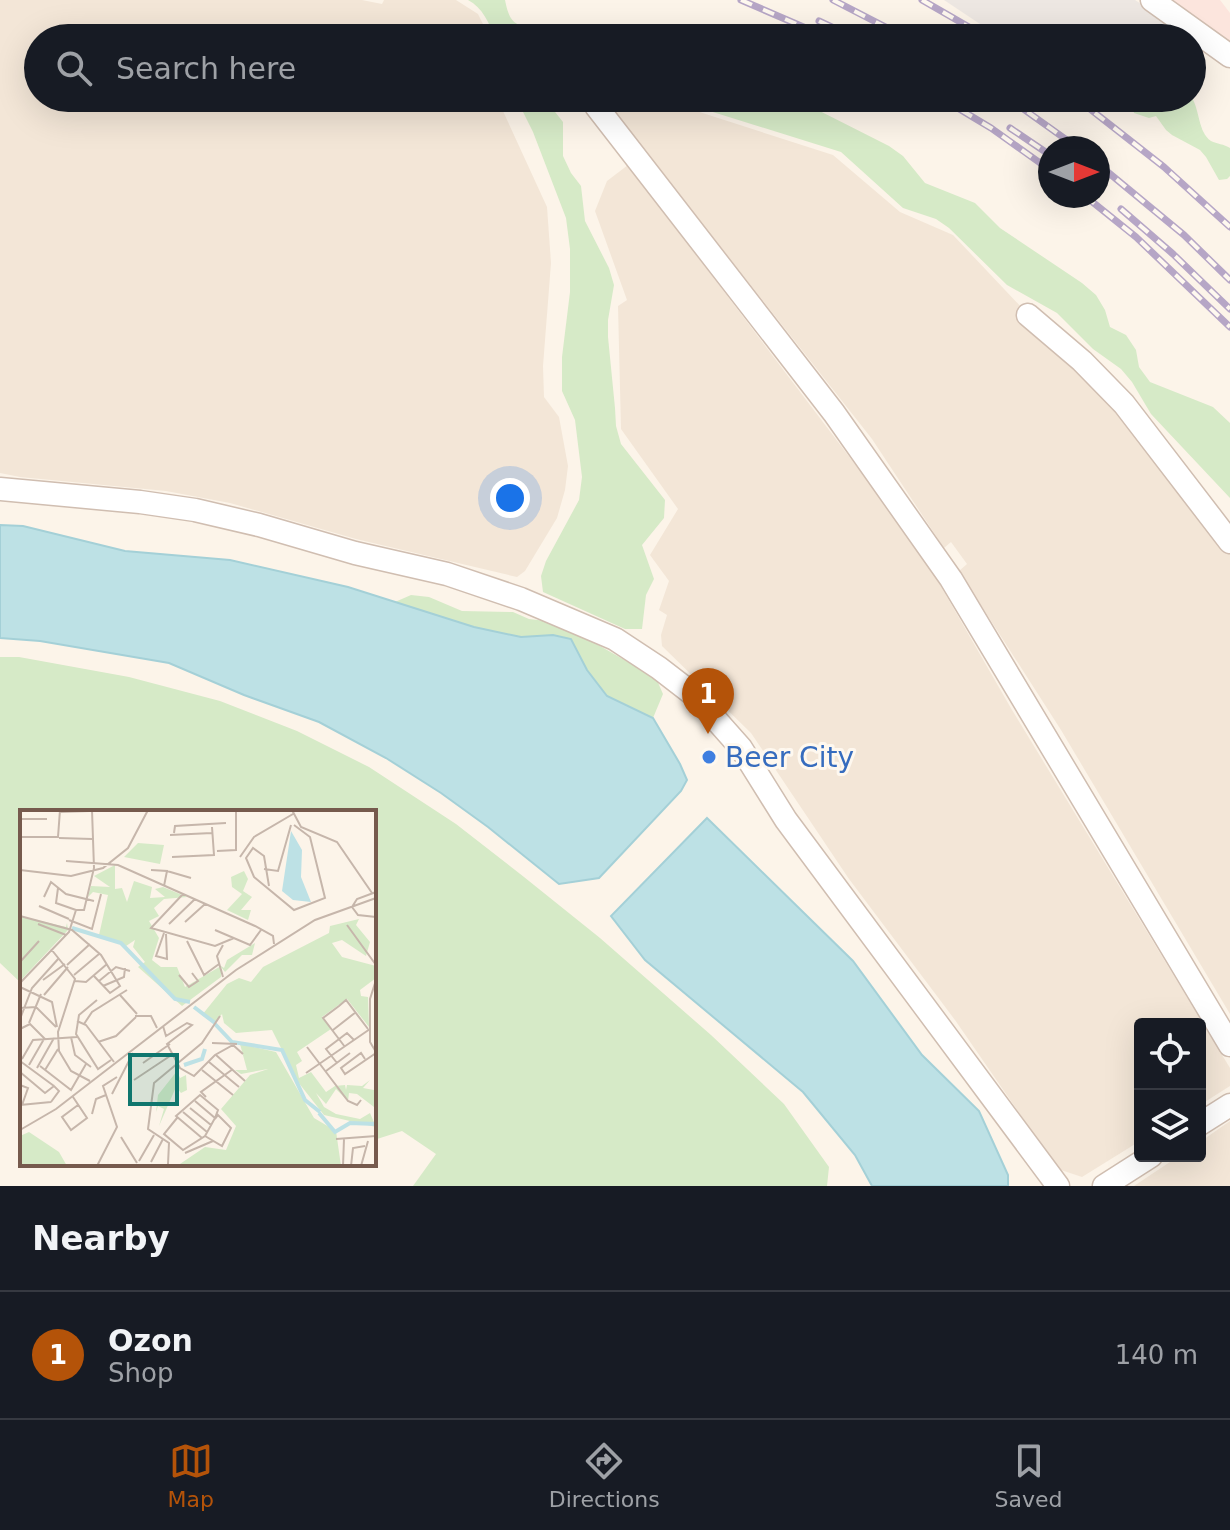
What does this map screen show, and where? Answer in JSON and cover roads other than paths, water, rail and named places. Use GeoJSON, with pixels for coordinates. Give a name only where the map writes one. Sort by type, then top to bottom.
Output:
{"type":"FeatureCollection","features":[{"type":"Feature","properties":{"kind":"street"},"geometry":{"type":"LineString","coordinates":[[1152,0],[1185,24]]}},
{"type":"Feature","properties":{"kind":"street"},"geometry":{"type":"LineString","coordinates":[[1206,39],[1230,56]]}},
{"type":"Feature","properties":{"kind":"street"},"geometry":{"type":"LineString","coordinates":[[601,112],[834,413],[951,579],[1230,1045]]}},
{"type":"Feature","properties":{"kind":"street"},"geometry":{"type":"LineString","coordinates":[[1028,315],[1082,361],[1124,404],[1230,542]]}},
{"type":"Feature","properties":{"kind":"street"},"geometry":{"type":"LineString","coordinates":[[0,489],[140,502],[195,510],[259,525],[355,553],[447,574],[521,599],[615,639],[637,653],[694,695],[741,748],[786,820],[1058,1186]]}},
{"type":"Feature","properties":{"kind":"street"},"geometry":{"type":"LineString","coordinates":[[1206,1120],[1230,1105]]}},
{"type":"Feature","properties":{"kind":"street"},"geometry":{"type":"LineString","coordinates":[[1104,1186],[1142,1162]]}},
{"type":"Feature","properties":{"kind":"water"},"geometry":{"type":"Polygon","coordinates":[[[0,525],[23,526],[125,551],[230,560],[348,587],[474,627],[521,637],[553,635],[571,639],[587,670],[607,696],[653,718],[687,780],[681,791],[599,878],[559,884],[441,793],[386,758],[319,722],[169,663],[40,641],[0,638],[0,525]]]}},
{"type":"Feature","properties":{"kind":"water"},"geometry":{"type":"Polygon","coordinates":[[[707,818],[853,961],[922,1055],[979,1111],[1008,1175],[1008,1186],[872,1186],[855,1155],[803,1092],[645,960],[611,916],[707,818]]]}},
{"type":"Feature","properties":{"kind":"railway"},"geometry":{"type":"LineString","coordinates":[[741,0],[797,24]]}},
{"type":"Feature","properties":{"kind":"railway"},"geometry":{"type":"LineString","coordinates":[[833,0],[880,24]]}},
{"type":"Feature","properties":{"kind":"railway"},"geometry":{"type":"LineString","coordinates":[[922,0],[964,24]]}},
{"type":"Feature","properties":{"kind":"railway"},"geometry":{"type":"LineString","coordinates":[[819,21],[825,24]]}},
{"type":"Feature","properties":{"kind":"railway"},"geometry":{"type":"LineString","coordinates":[[964,112],[1038,161]]}},
{"type":"Feature","properties":{"kind":"railway"},"geometry":{"type":"LineString","coordinates":[[1028,112],[1061,136]]}},
{"type":"Feature","properties":{"kind":"railway"},"geometry":{"type":"LineString","coordinates":[[1094,112],[1164,167],[1230,227]]}},
{"type":"Feature","properties":{"kind":"railway"},"geometry":{"type":"LineString","coordinates":[[1010,128],[1038,147]]}},
{"type":"Feature","properties":{"kind":"railway"},"geometry":{"type":"LineString","coordinates":[[1110,174],[1184,235],[1230,280]]}},
{"type":"Feature","properties":{"kind":"railway"},"geometry":{"type":"LineString","coordinates":[[1100,208],[1136,237],[1230,327]]}},
{"type":"Feature","properties":{"kind":"railway"},"geometry":{"type":"LineString","coordinates":[[1121,209],[1230,309]]}},
{"type":"Feature","properties":{"kind":"place","name":"Ozon"},"geometry":{"type":"Point","coordinates":[708,734]}},
{"type":"Feature","properties":{"kind":"place","name":"Beer City"},"geometry":{"type":"Point","coordinates":[709,757]}}]}
